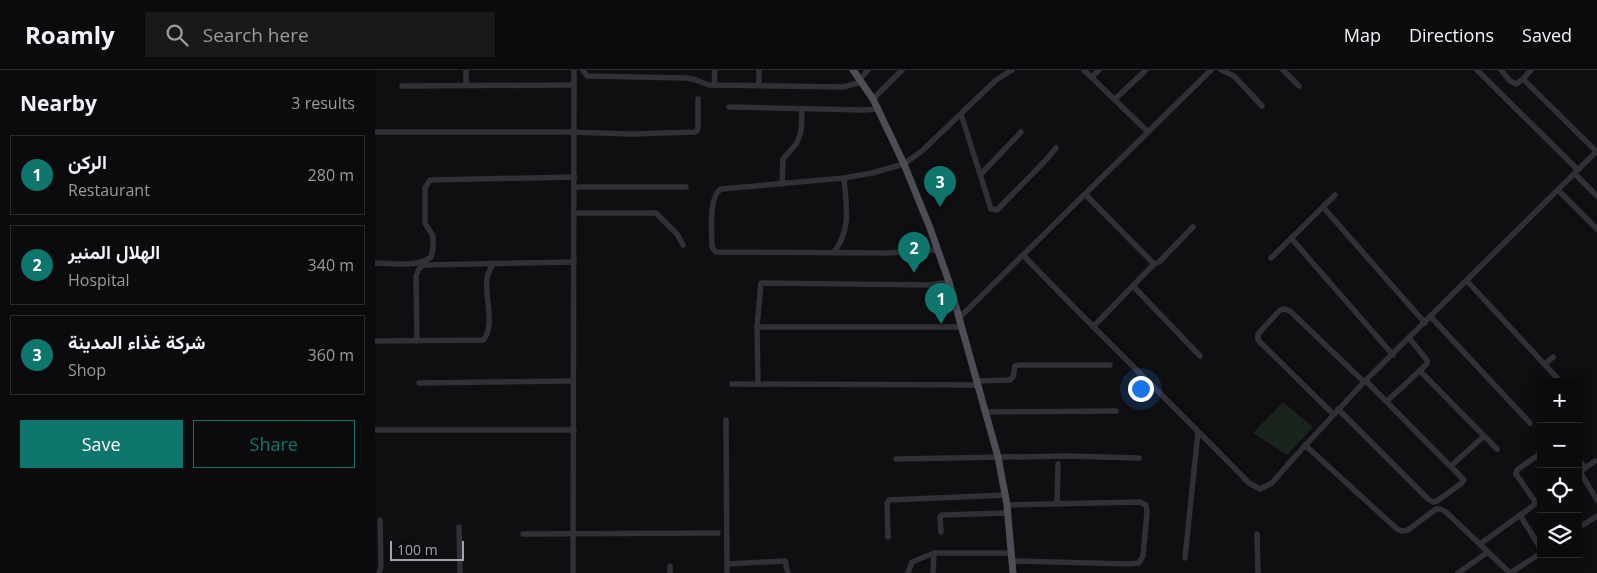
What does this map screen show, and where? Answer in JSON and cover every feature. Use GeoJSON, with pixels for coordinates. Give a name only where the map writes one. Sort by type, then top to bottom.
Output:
{"type":"FeatureCollection","features":[{"type":"Feature","properties":{"kind":"main road"},"geometry":{"type":"LineString","coordinates":[[853,70],[878,109],[904,164],[939,250],[998,457],[1006,495],[1013,573]]}},
{"type":"Feature","properties":{"kind":"street"},"geometry":{"type":"LineString","coordinates":[[465,85],[466,70]]}},
{"type":"Feature","properties":{"kind":"street"},"geometry":{"type":"LineString","coordinates":[[573,573],[574,70]]}},
{"type":"Feature","properties":{"kind":"street"},"geometry":{"type":"LineString","coordinates":[[583,70],[587,76],[687,78],[714,85],[843,86],[855,85],[868,70]]}},
{"type":"Feature","properties":{"kind":"street"},"geometry":{"type":"LineString","coordinates":[[637,70],[637,78]]}},
{"type":"Feature","properties":{"kind":"street"},"geometry":{"type":"LineString","coordinates":[[714,85],[715,70]]}},
{"type":"Feature","properties":{"kind":"street"},"geometry":{"type":"LineString","coordinates":[[759,70],[759,85]]}},
{"type":"Feature","properties":{"kind":"street"},"geometry":{"type":"LineString","coordinates":[[873,99],[901,70]]}},
{"type":"Feature","properties":{"kind":"street"},"geometry":{"type":"LineString","coordinates":[[939,250],[887,253],[721,253],[713,250],[712,206],[717,192],[721,189],[844,178],[904,164],[922,151],[996,80],[1012,70]]}},
{"type":"Feature","properties":{"kind":"street"},"geometry":{"type":"LineString","coordinates":[[1085,70],[1148,132]]}},
{"type":"Feature","properties":{"kind":"street"},"geometry":{"type":"LineString","coordinates":[[1092,77],[1099,70]]}},
{"type":"Feature","properties":{"kind":"street"},"geometry":{"type":"LineString","coordinates":[[1115,99],[1146,70]]}},
{"type":"Feature","properties":{"kind":"street"},"geometry":{"type":"LineString","coordinates":[[959,318],[1211,70]]}},
{"type":"Feature","properties":{"kind":"street"},"geometry":{"type":"LineString","coordinates":[[1221,70],[1234,76],[1262,106]]}},
{"type":"Feature","properties":{"kind":"street"},"geometry":{"type":"LineString","coordinates":[[1283,70],[1299,86]]}},
{"type":"Feature","properties":{"kind":"street"},"geometry":{"type":"LineString","coordinates":[[1477,70],[1597,196]]}},
{"type":"Feature","properties":{"kind":"street"},"geometry":{"type":"LineString","coordinates":[[1501,70],[1516,84],[1531,70]]}},
{"type":"Feature","properties":{"kind":"street"},"geometry":{"type":"LineString","coordinates":[[1023,255],[1249,483],[1260,489],[1272,484],[1305,445],[1365,382],[1597,151],[1523,79]]}},
{"type":"Feature","properties":{"kind":"street"},"geometry":{"type":"LineString","coordinates":[[402,86],[574,85]]}},
{"type":"Feature","properties":{"kind":"street"},"geometry":{"type":"LineString","coordinates":[[375,132],[575,132],[632,134],[696,131],[698,127],[698,99]]}},
{"type":"Feature","properties":{"kind":"street"},"geometry":{"type":"LineString","coordinates":[[729,106],[801,109],[878,109]]}},
{"type":"Feature","properties":{"kind":"street"},"geometry":{"type":"LineString","coordinates":[[782,184],[781,168],[784,156],[797,143],[801,131],[801,109]]}},
{"type":"Feature","properties":{"kind":"street"},"geometry":{"type":"LineString","coordinates":[[961,114],[991,209],[995,211],[1056,148]]}},
{"type":"Feature","properties":{"kind":"street"},"geometry":{"type":"LineString","coordinates":[[981,174],[1021,132]]}},
{"type":"Feature","properties":{"kind":"street"},"geometry":{"type":"LineString","coordinates":[[375,263],[416,263],[426,261],[431,257],[433,236],[425,222],[425,188],[430,180],[575,177]]}},
{"type":"Feature","properties":{"kind":"street"},"geometry":{"type":"LineString","coordinates":[[834,252],[841,243],[847,225],[844,178]]}},
{"type":"Feature","properties":{"kind":"street"},"geometry":{"type":"LineString","coordinates":[[575,187],[685,187]]}},
{"type":"Feature","properties":{"kind":"street"},"geometry":{"type":"LineString","coordinates":[[1558,190],[1597,229]]}},
{"type":"Feature","properties":{"kind":"street"},"geometry":{"type":"LineString","coordinates":[[1085,194],[1154,264]]}},
{"type":"Feature","properties":{"kind":"street"},"geometry":{"type":"LineString","coordinates":[[1271,258],[1335,195]]}},
{"type":"Feature","properties":{"kind":"street"},"geometry":{"type":"LineString","coordinates":[[1323,207],[1425,323]]}},
{"type":"Feature","properties":{"kind":"street"},"geometry":{"type":"LineString","coordinates":[[574,213],[656,213],[677,234],[683,246]]}},
{"type":"Feature","properties":{"kind":"street"},"geometry":{"type":"LineString","coordinates":[[1093,327],[1193,227]]}},
{"type":"Feature","properties":{"kind":"street"},"geometry":{"type":"LineString","coordinates":[[1291,238],[1393,355]]}},
{"type":"Feature","properties":{"kind":"street"},"geometry":{"type":"LineString","coordinates":[[417,341],[416,276],[421,267],[426,264],[573,262]]}},
{"type":"Feature","properties":{"kind":"street"},"geometry":{"type":"LineString","coordinates":[[375,341],[481,341],[485,338],[489,328],[487,278],[493,264]]}},
{"type":"Feature","properties":{"kind":"street"},"geometry":{"type":"LineString","coordinates":[[1467,280],[1557,378]]}},
{"type":"Feature","properties":{"kind":"street"},"geometry":{"type":"LineString","coordinates":[[758,384],[757,327],[761,283],[930,285],[949,282]]}},
{"type":"Feature","properties":{"kind":"street"},"geometry":{"type":"LineString","coordinates":[[1133,286],[1200,356]]}},
{"type":"Feature","properties":{"kind":"street"},"geometry":{"type":"LineString","coordinates":[[1285,309],[1289,311],[1387,401],[1464,480],[1437,501],[1431,501],[1257,340],[1258,334],[1280,310],[1285,309]]}},
{"type":"Feature","properties":{"kind":"street"},"geometry":{"type":"LineString","coordinates":[[1431,317],[1530,423]]}},
{"type":"Feature","properties":{"kind":"street"},"geometry":{"type":"LineString","coordinates":[[757,327],[962,327]]}},
{"type":"Feature","properties":{"kind":"street"},"geometry":{"type":"LineString","coordinates":[[1387,401],[1427,364],[1428,360],[1409,338]]}},
{"type":"Feature","properties":{"kind":"street"},"geometry":{"type":"LineString","coordinates":[[1545,364],[1553,357]]}},
{"type":"Feature","properties":{"kind":"street"},"geometry":{"type":"LineString","coordinates":[[732,384],[977,383],[1009,380],[1013,378],[1015,366],[1020,365],[1110,365]]}},
{"type":"Feature","properties":{"kind":"street"},"geometry":{"type":"LineString","coordinates":[[1420,371],[1497,449]]}},
{"type":"Feature","properties":{"kind":"street"},"geometry":{"type":"LineString","coordinates":[[419,383],[573,381]]}},
{"type":"Feature","properties":{"kind":"street"},"geometry":{"type":"LineString","coordinates":[[985,412],[1116,411]]}},
{"type":"Feature","properties":{"kind":"street"},"geometry":{"type":"LineString","coordinates":[[725,420],[727,573]]}},
{"type":"Feature","properties":{"kind":"street"},"geometry":{"type":"LineString","coordinates":[[375,430],[574,430]]}},
{"type":"Feature","properties":{"kind":"street"},"geometry":{"type":"LineString","coordinates":[[1185,558],[1198,432]]}},
{"type":"Feature","properties":{"kind":"street"},"geometry":{"type":"LineString","coordinates":[[1451,466],[1484,436]]}},
{"type":"Feature","properties":{"kind":"street"},"geometry":{"type":"LineString","coordinates":[[1305,445],[1397,529],[1407,530],[1436,510],[1441,509],[1447,512],[1510,573],[1537,556]]}},
{"type":"Feature","properties":{"kind":"street"},"geometry":{"type":"LineString","coordinates":[[896,459],[1067,456],[1139,458]]}},
{"type":"Feature","properties":{"kind":"street"},"geometry":{"type":"LineString","coordinates":[[1537,456],[1517,470],[1516,474],[1537,501]]}},
{"type":"Feature","properties":{"kind":"street"},"geometry":{"type":"LineString","coordinates":[[1582,470],[1595,461]]}},
{"type":"Feature","properties":{"kind":"street"},"geometry":{"type":"LineString","coordinates":[[1057,504],[1058,464]]}},
{"type":"Feature","properties":{"kind":"street"},"geometry":{"type":"LineString","coordinates":[[1582,473],[1597,500]]}},
{"type":"Feature","properties":{"kind":"street"},"geometry":{"type":"LineString","coordinates":[[888,537],[887,503],[889,500],[1006,495]]}},
{"type":"Feature","properties":{"kind":"street"},"geometry":{"type":"LineString","coordinates":[[908,573],[912,562],[934,553],[1130,564],[1139,563],[1143,556],[1146,505],[1140,502],[1007,505]]}},
{"type":"Feature","properties":{"kind":"street"},"geometry":{"type":"LineString","coordinates":[[1480,544],[1537,503]]}},
{"type":"Feature","properties":{"kind":"street"},"geometry":{"type":"LineString","coordinates":[[941,532],[940,517],[942,514],[1008,513]]}},
{"type":"Feature","properties":{"kind":"street"},"geometry":{"type":"LineString","coordinates":[[1520,515],[1537,543]]}},
{"type":"Feature","properties":{"kind":"street"},"geometry":{"type":"LineString","coordinates":[[1582,525],[1597,516]]}},
{"type":"Feature","properties":{"kind":"street"},"geometry":{"type":"LineString","coordinates":[[379,573],[381,567],[378,547],[380,520]]}},
{"type":"Feature","properties":{"kind":"street"},"geometry":{"type":"LineString","coordinates":[[459,527],[460,573]]}},
{"type":"Feature","properties":{"kind":"street"},"geometry":{"type":"LineString","coordinates":[[523,534],[717,533]]}},
{"type":"Feature","properties":{"kind":"street"},"geometry":{"type":"LineString","coordinates":[[1257,534],[1258,573]]}},
{"type":"Feature","properties":{"kind":"street"},"geometry":{"type":"LineString","coordinates":[[1457,573],[1488,552]]}},
{"type":"Feature","properties":{"kind":"street"},"geometry":{"type":"LineString","coordinates":[[933,573],[934,553]]}},
{"type":"Feature","properties":{"kind":"street"},"geometry":{"type":"LineString","coordinates":[[727,564],[785,561],[788,573]]}},
{"type":"Feature","properties":{"kind":"street"},"geometry":{"type":"LineString","coordinates":[[669,566],[669,573]]}},
{"type":"Feature","properties":{"kind":"shaded area"},"geometry":{"type":"Polygon","coordinates":[[[1283,402],[1313,427],[1287,455],[1253,433],[1283,402]]]}},
{"type":"Feature","properties":{"kind":"place","name":"شركة غذاء المدينة"},"geometry":{"type":"Point","coordinates":[940,207]}},
{"type":"Feature","properties":{"kind":"place","name":"الهلال المنير"},"geometry":{"type":"Point","coordinates":[914,273]}},
{"type":"Feature","properties":{"kind":"place","name":"الركن"},"geometry":{"type":"Point","coordinates":[941,324]}}]}
